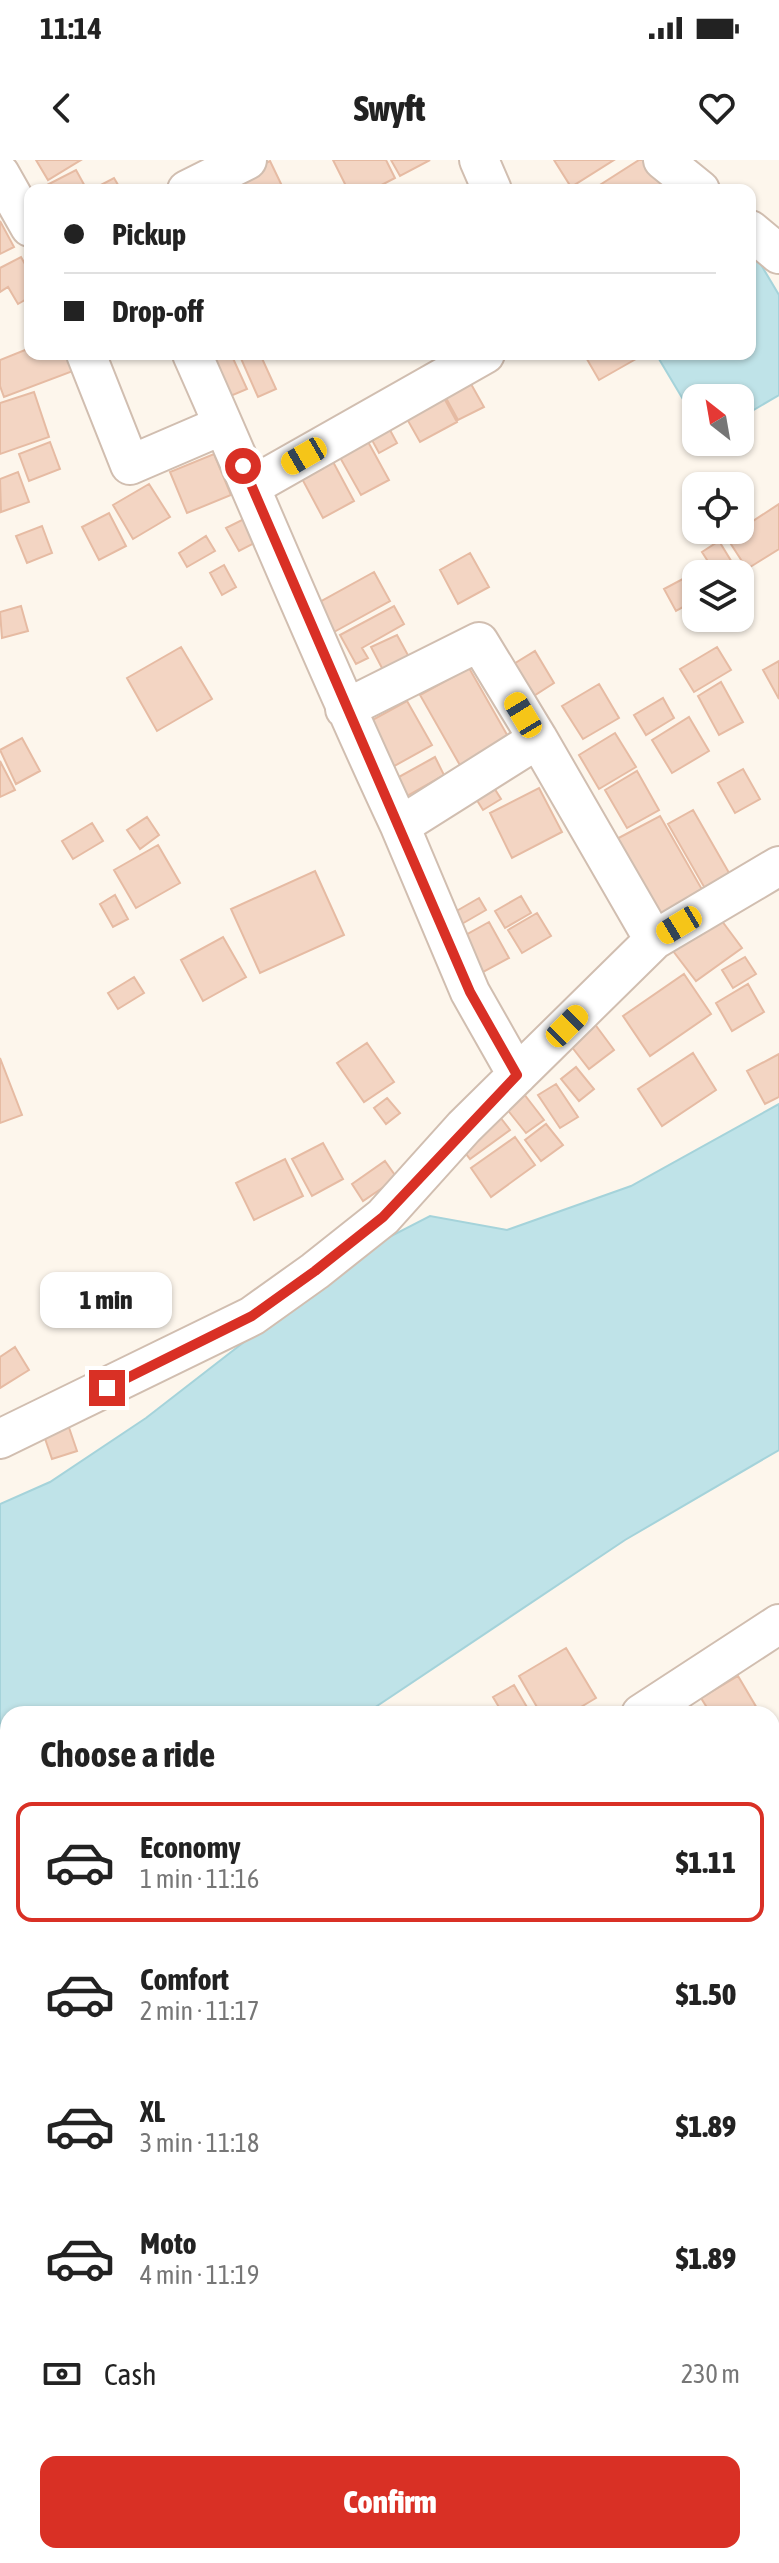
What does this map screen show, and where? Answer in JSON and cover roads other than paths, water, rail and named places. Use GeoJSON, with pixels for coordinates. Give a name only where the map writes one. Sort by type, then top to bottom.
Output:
{"type":"FeatureCollection","features":[{"type":"Feature","properties":{"kind":"street"},"geometry":{"type":"LineString","coordinates":[[199,184],[247,160]]}},
{"type":"Feature","properties":{"kind":"street"},"geometry":{"type":"LineString","coordinates":[[479,160],[489,184]]}},
{"type":"Feature","properties":{"kind":"street"},"geometry":{"type":"LineString","coordinates":[[663,160],[693,184]]}},
{"type":"Feature","properties":{"kind":"street"},"geometry":{"type":"LineString","coordinates":[[0,174],[24,216]]}},
{"type":"Feature","properties":{"kind":"street"},"geometry":{"type":"LineString","coordinates":[[756,235],[779,254]]}},
{"type":"Feature","properties":{"kind":"street"},"geometry":{"type":"LineString","coordinates":[[88,360],[130,465],[223,425]]}},
{"type":"Feature","properties":{"kind":"street"},"geometry":{"type":"LineString","coordinates":[[195,360],[470,992],[517,1075]]}},
{"type":"Feature","properties":{"kind":"street"},"geometry":{"type":"LineString","coordinates":[[252,486],[474,360]]}},
{"type":"Feature","properties":{"kind":"street"},"geometry":{"type":"LineString","coordinates":[[345,709],[479,642],[654,940]]}},
{"type":"Feature","properties":{"kind":"street"},"geometry":{"type":"LineString","coordinates":[[400,826],[538,739]]}},
{"type":"Feature","properties":{"kind":"street"},"geometry":{"type":"LineString","coordinates":[[0,1439],[265,1307],[383,1217],[517,1075],[654,940],[779,866]]}},
{"type":"Feature","properties":{"kind":"street"},"geometry":{"type":"LineString","coordinates":[[653,1706],[779,1624]]}},
{"type":"Feature","properties":{"kind":"water"},"geometry":{"type":"Polygon","coordinates":[[[756,256],[779,295],[779,395],[754,410],[754,384],[682,384],[682,398],[660,360],[756,360],[756,256]]]}},
{"type":"Feature","properties":{"kind":"water"},"geometry":{"type":"Polygon","coordinates":[[[779,1104],[779,1450],[625,1540],[377,1706],[0,1706],[0,1504],[50,1482],[146,1418],[360,1252],[430,1216],[507,1230],[631,1186],[779,1104]]]}}]}
